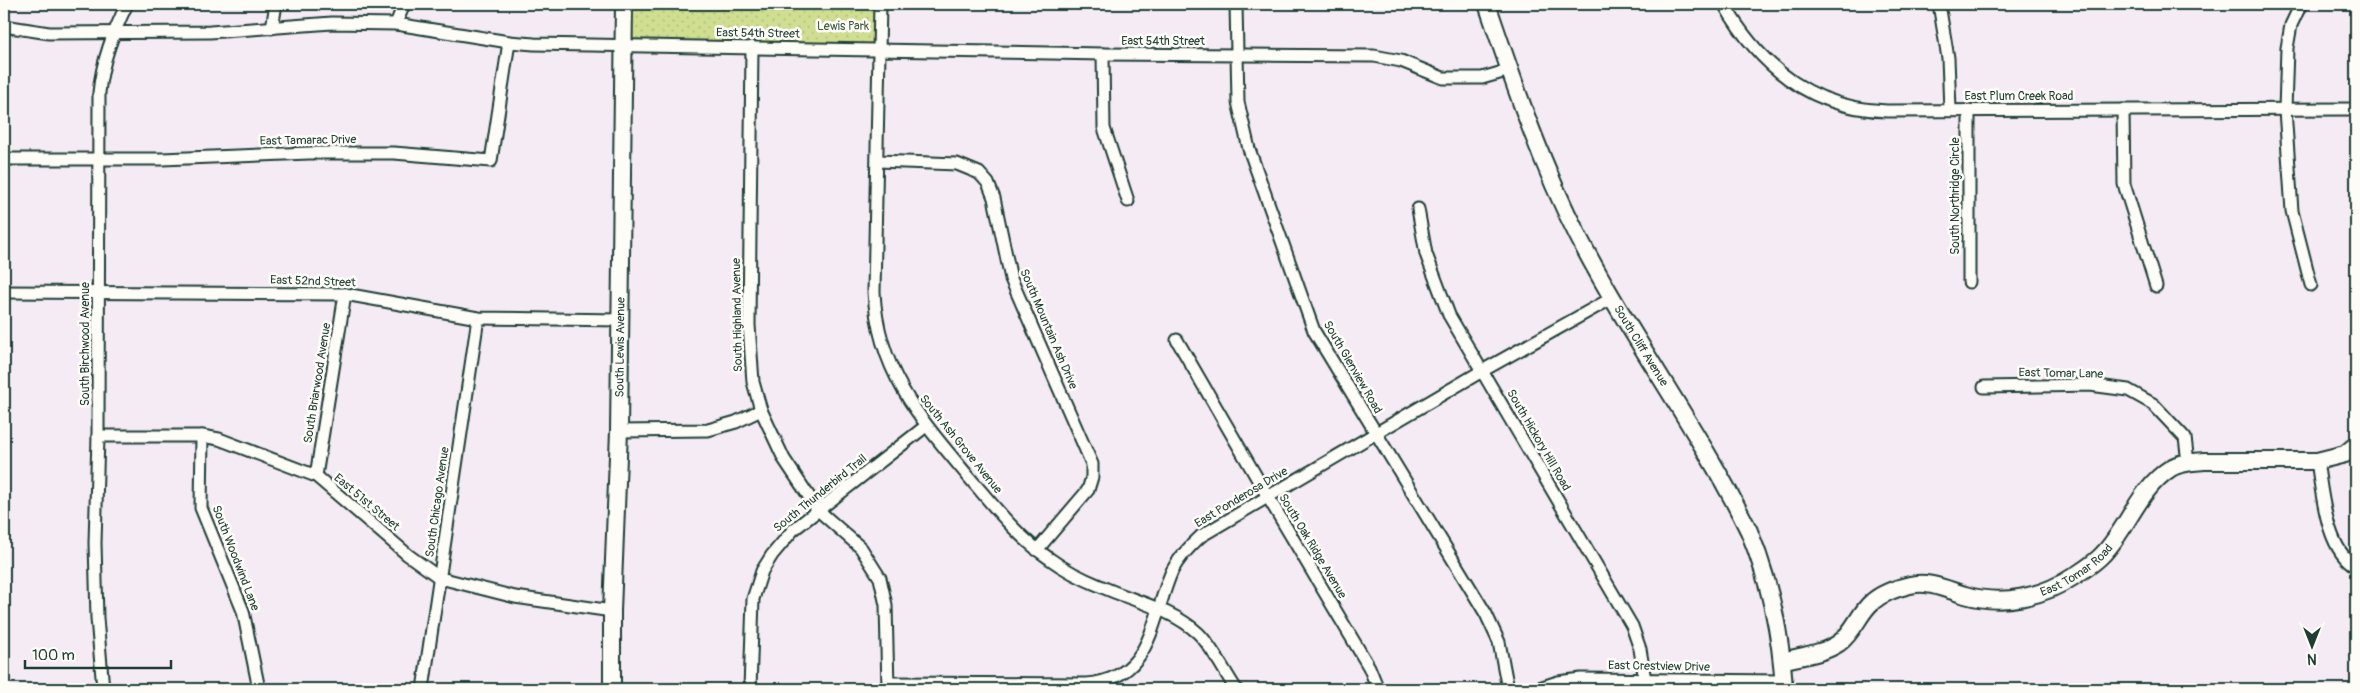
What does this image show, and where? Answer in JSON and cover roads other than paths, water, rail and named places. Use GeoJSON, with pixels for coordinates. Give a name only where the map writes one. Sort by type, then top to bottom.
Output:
{"type":"FeatureCollection","features":[{"type":"Feature","properties":{"kind":"street","name":"South Birchwood Avenue"},"geometry":{"type":"LineString","coordinates":[[102,689],[97,618],[95,543],[98,436],[101,76],[113,32],[127,4]]}},
{"type":"Feature","properties":{"kind":"street"},"geometry":{"type":"LineString","coordinates":[[272,28],[276,4]]}},
{"type":"Feature","properties":{"kind":"street"},"geometry":{"type":"LineString","coordinates":[[396,24],[404,4]]}},
{"type":"Feature","properties":{"kind":"street","name":"South Lewis Avenue"},"geometry":{"type":"LineString","coordinates":[[612,689],[612,611],[620,431],[624,4]]}},
{"type":"Feature","properties":{"kind":"street","name":"South Ash Grove Avenue"},"geometry":{"type":"LineString","coordinates":[[880,4],[874,292],[877,326],[882,347],[896,379],[926,426],[998,514],[1037,550],[1057,564],[1100,586],[1160,609],[1187,624],[1200,634],[1236,689]]}},
{"type":"Feature","properties":{"kind":"street","name":"South Glenview Road"},"geometry":{"type":"LineString","coordinates":[[1236,4],[1238,102],[1249,149],[1314,331],[1492,626],[1502,655],[1508,689]]}},
{"type":"Feature","properties":{"kind":"street","name":"South Cliff Avenue"},"geometry":{"type":"LineString","coordinates":[[1487,4],[1546,168],[1578,236],[1749,531],[1758,552],[1774,605],[1784,685]]}},
{"type":"Feature","properties":{"kind":"street","name":"East Plum Creek Road"},"geometry":{"type":"LineString","coordinates":[[1724,4],[1750,45],[1776,71],[1826,100],[1859,109],[1875,111],[2356,109]]}},
{"type":"Feature","properties":{"kind":"street"},"geometry":{"type":"LineString","coordinates":[[1939,4],[1948,58],[1950,110]]}},
{"type":"Feature","properties":{"kind":"street"},"geometry":{"type":"LineString","coordinates":[[2300,4],[2291,25],[2287,48],[2285,110],[2292,212],[2311,285]]}},
{"type":"Feature","properties":{"kind":"street","name":"East 54th Street"},"geometry":{"type":"LineString","coordinates":[[4,26],[49,33],[210,32],[332,23],[396,24],[509,42],[1103,54],[1374,56],[1401,61],[1443,78],[1462,79],[1482,78],[1510,70]]}},
{"type":"Feature","properties":{"kind":"street","name":"East Tamarac Drive"},"geometry":{"type":"LineString","coordinates":[[4,159],[162,159],[308,153],[394,153],[492,161],[509,42]]}},
{"type":"Feature","properties":{"kind":"street","name":"South Highland Avenue"},"geometry":{"type":"LineString","coordinates":[[752,47],[749,343],[753,382],[761,410],[784,459],[818,510],[861,548],[880,578],[886,605],[888,686]]}},
{"type":"Feature","properties":{"kind":"street"},"geometry":{"type":"LineString","coordinates":[[1103,54],[1104,128],[1128,201]]}},
{"type":"Feature","properties":{"kind":"street","name":"South Northridge Circle"},"geometry":{"type":"LineString","coordinates":[[1969,110],[1969,282]]}},
{"type":"Feature","properties":{"kind":"street"},"geometry":{"type":"LineString","coordinates":[[2123,110],[2124,184],[2156,286]]}},
{"type":"Feature","properties":{"kind":"street","name":"South Mountain Ash Drive"},"geometry":{"type":"LineString","coordinates":[[878,161],[957,164],[979,173],[988,183],[994,198],[1011,279],[1092,464],[1092,477],[1088,490],[1037,550]]}},
{"type":"Feature","properties":{"kind":"street","name":"South Hickory Hill Road"},"geometry":{"type":"LineString","coordinates":[[1418,209],[1426,254],[1449,315],[1632,626],[1640,649],[1645,680]]}},
{"type":"Feature","properties":{"kind":"street","name":"East 52nd Street"},"geometry":{"type":"LineString","coordinates":[[4,292],[345,294],[478,318],[620,320]]}},
{"type":"Feature","properties":{"kind":"street","name":"South Briarwood Avenue"},"geometry":{"type":"LineString","coordinates":[[316,476],[345,294]]}},
{"type":"Feature","properties":{"kind":"street","name":"East Ponderosa Drive"},"geometry":{"type":"LineString","coordinates":[[888,686],[1086,684],[1109,680],[1128,669],[1139,658],[1148,644],[1173,570],[1192,544],[1201,536],[1482,370],[1614,297]]}},
{"type":"Feature","properties":{"kind":"street","name":"South Chicago Avenue"},"geometry":{"type":"LineString","coordinates":[[423,689],[478,318]]}},
{"type":"Feature","properties":{"kind":"street","name":"South Oak Ridge Avenue"},"geometry":{"type":"LineString","coordinates":[[1177,340],[1268,498],[1370,667],[1378,689]]}},
{"type":"Feature","properties":{"kind":"street","name":"East Tomar Lane"},"geometry":{"type":"LineString","coordinates":[[1984,387],[2090,385],[2128,390],[2153,404],[2185,438],[2188,462]]}},
{"type":"Feature","properties":{"kind":"street"},"geometry":{"type":"LineString","coordinates":[[620,431],[708,430],[736,422],[761,410]]}},
{"type":"Feature","properties":{"kind":"street","name":"South Thunderbird Trail"},"geometry":{"type":"LineString","coordinates":[[750,689],[751,615],[762,571],[780,543],[818,510],[926,426]]}},
{"type":"Feature","properties":{"kind":"street","name":"East 51st Street"},"geometry":{"type":"LineString","coordinates":[[98,436],[202,436],[219,439],[316,476],[408,555],[440,578],[515,597],[612,611]]}},
{"type":"Feature","properties":{"kind":"street","name":"South Woodwind Lane"},"geometry":{"type":"LineString","coordinates":[[202,436],[201,508],[243,611],[259,689]]}},
{"type":"Feature","properties":{"kind":"street","name":"East Tomar Road"},"geometry":{"type":"LineString","coordinates":[[1782,661],[1827,650],[1840,642],[1855,627],[1871,602],[1886,592],[1912,584],[1938,586],[1966,596],[2004,602],[2047,592],[2076,575],[2103,554],[2153,482],[2172,467],[2188,462],[2317,461],[2345,454],[2356,445]]}},
{"type":"Feature","properties":{"kind":"street"},"geometry":{"type":"LineString","coordinates":[[2317,461],[2329,526],[2337,546],[2351,563],[2356,566]]}},
{"type":"Feature","properties":{"kind":"street","name":"East Crestview Drive"},"geometry":{"type":"LineString","coordinates":[[1536,689],[1558,682],[1581,680],[1645,680],[1784,685]]}},
{"type":"Feature","properties":{"kind":"park label","name":"Lewis Park"},"geometry":{"type":"Point","coordinates":[843,26]}}]}
